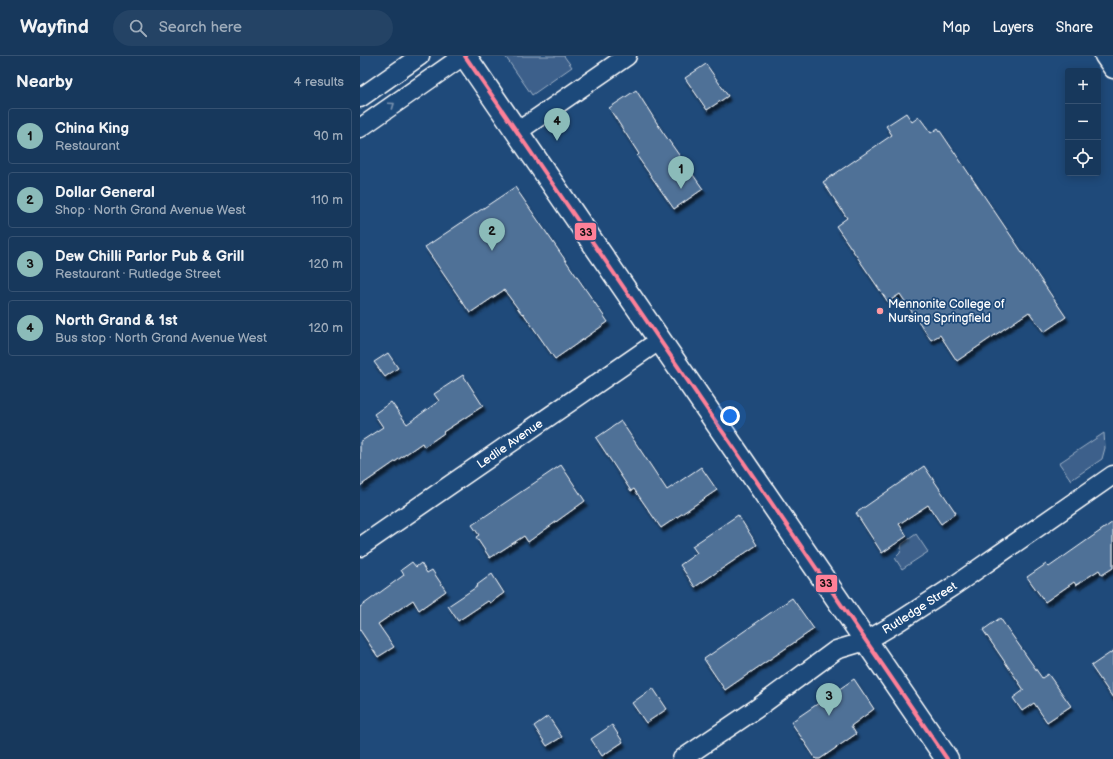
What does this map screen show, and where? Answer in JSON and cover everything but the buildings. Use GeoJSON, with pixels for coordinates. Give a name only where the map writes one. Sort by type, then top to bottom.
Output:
{"type":"FeatureCollection","features":[{"type":"Feature","properties":{"kind":"main road"},"geometry":{"type":"LineString","coordinates":[[464,56],[947,759]]}},
{"type":"Feature","properties":{"kind":"street"},"geometry":{"type":"LineString","coordinates":[[360,98],[420,56]]}},
{"type":"Feature","properties":{"kind":"street"},"geometry":{"type":"LineString","coordinates":[[360,128],[464,56]]}},
{"type":"Feature","properties":{"kind":"street"},"geometry":{"type":"LineString","coordinates":[[517,132],[627,56]]}},
{"type":"Feature","properties":{"kind":"street"},"geometry":{"type":"LineString","coordinates":[[1104,56],[1113,69]]}},
{"type":"Feature","properties":{"kind":"street","name":"Ledlie Avenue"},"geometry":{"type":"LineString","coordinates":[[360,548],[660,340]]}},
{"type":"Feature","properties":{"kind":"street","name":"Rutledge Street"},"geometry":{"type":"LineString","coordinates":[[682,759],[756,709],[836,650],[866,641],[898,622],[952,587],[1113,475]]}},
{"type":"Feature","properties":{"kind":"shaded area"},"geometry":{"type":"Polygon","coordinates":[[[505,56],[564,56],[572,67],[532,95],[505,56]]]}},
{"type":"Feature","properties":{"kind":"shaded area"},"geometry":{"type":"Polygon","coordinates":[[[1104,433],[1105,448],[1102,459],[1071,480],[1059,463],[1104,433]]]}},
{"type":"Feature","properties":{"kind":"shaded area"},"geometry":{"type":"Polygon","coordinates":[[[916,534],[928,552],[902,569],[895,558],[900,553],[902,544],[916,534]]]}},
{"type":"Feature","properties":{"kind":"transit line","name":"33"},"geometry":{"type":"LineString","coordinates":[[465,56],[947,759]]}},
{"type":"Feature","properties":{"kind":"place","name":"North Grand & 1st"},"geometry":{"type":"Point","coordinates":[557,141]}},
{"type":"Feature","properties":{"kind":"place","name":"China King"},"geometry":{"type":"Point","coordinates":[681,189]}},
{"type":"Feature","properties":{"kind":"place","name":"Dollar General"},"geometry":{"type":"Point","coordinates":[492,251]}},
{"type":"Feature","properties":{"kind":"place","name":"Mennonite College of Nursing Springfield"},"geometry":{"type":"Point","coordinates":[880,311]}},
{"type":"Feature","properties":{"kind":"place","name":"Dew Chilli Parlor Pub & Grill"},"geometry":{"type":"Point","coordinates":[829,716]}}]}
